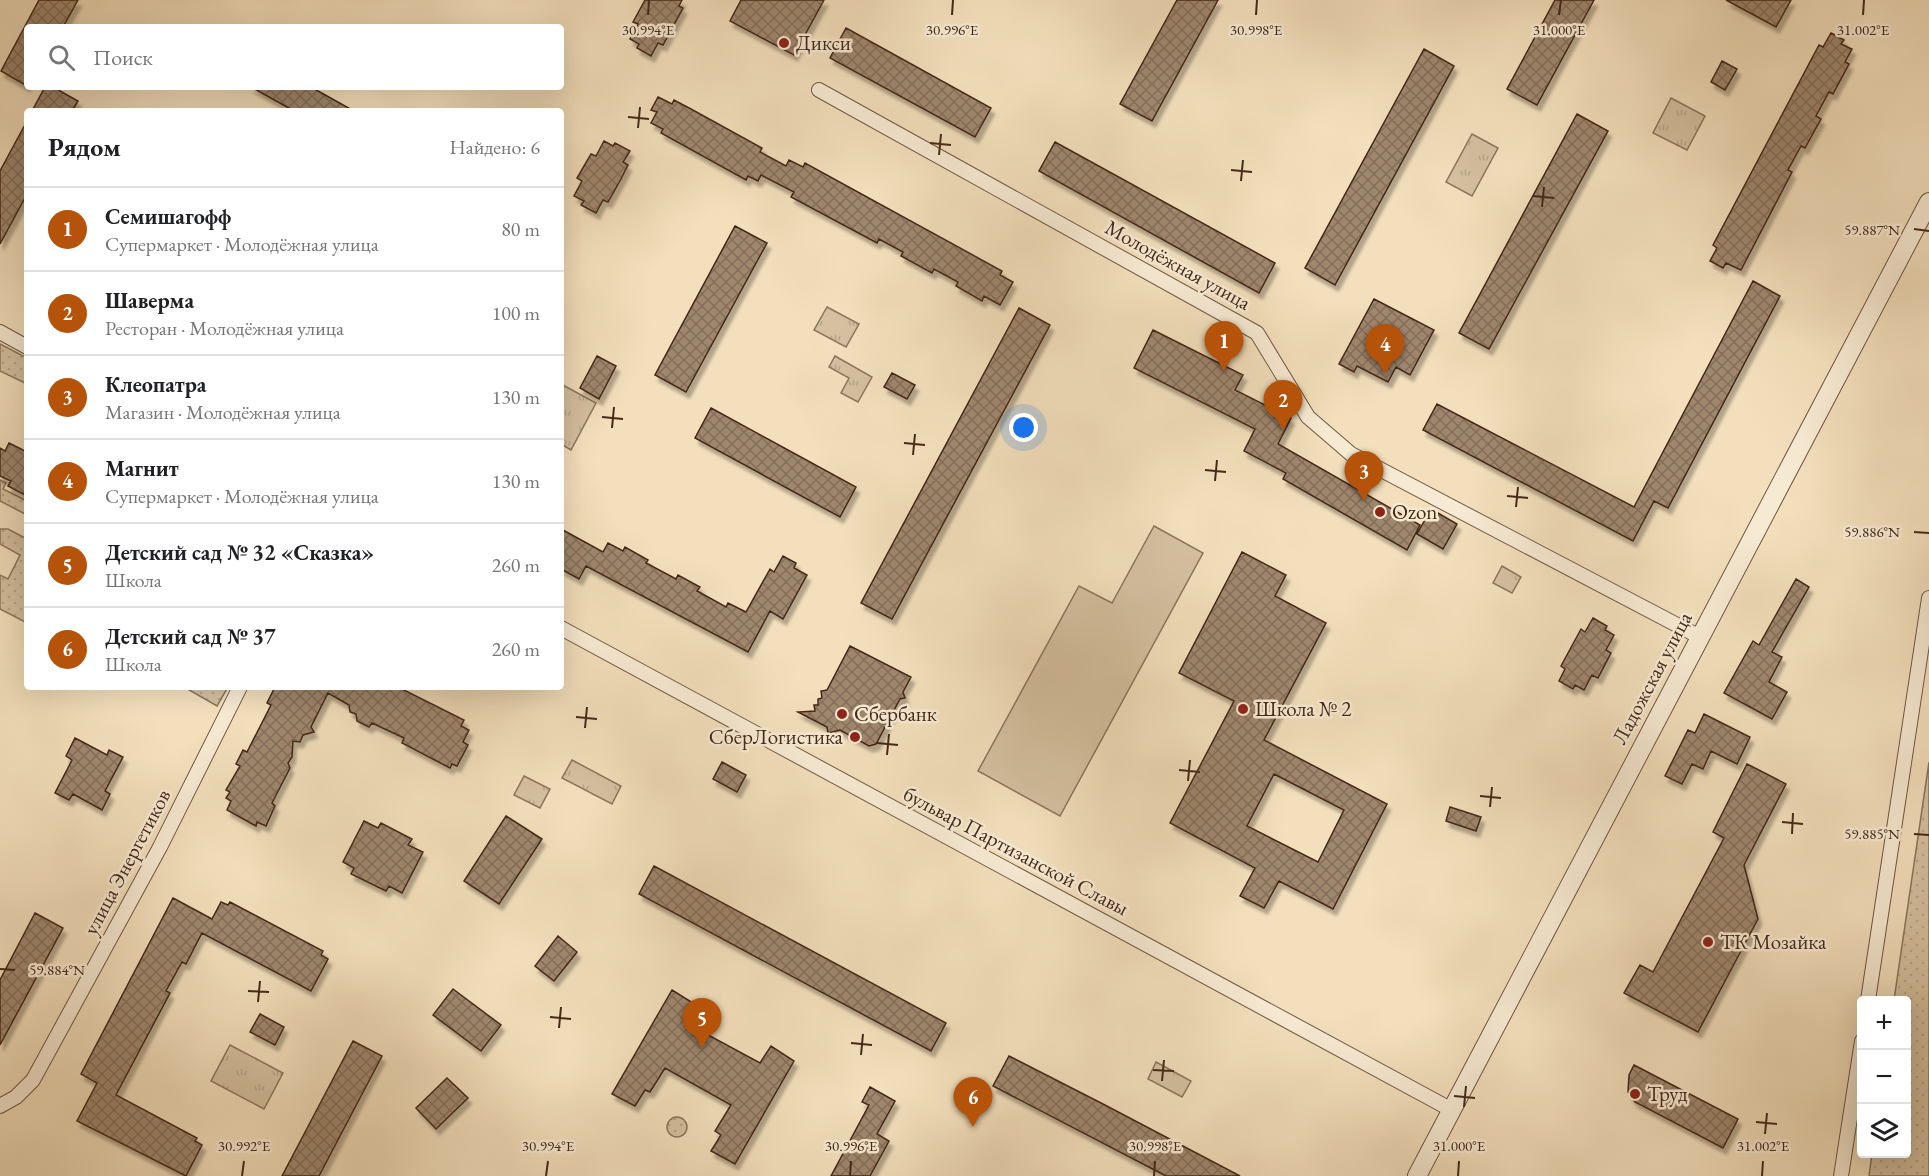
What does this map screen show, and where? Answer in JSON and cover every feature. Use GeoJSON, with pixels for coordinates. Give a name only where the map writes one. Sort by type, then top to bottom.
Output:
{"type":"FeatureCollection","features":[{"type":"Feature","properties":{"kind":"street","name":"Молодёжная улица"},"geometry":{"type":"LineString","coordinates":[[819,90],[1257,333],[1308,417],[1351,454],[1700,637]]}},
{"type":"Feature","properties":{"kind":"street","name":"Ладожская улица"},"geometry":{"type":"LineString","coordinates":[[1417,1176],[1929,202]]}},
{"type":"Feature","properties":{"kind":"street"},"geometry":{"type":"LineString","coordinates":[[0,332],[24,345]]}},
{"type":"Feature","properties":{"kind":"street"},"geometry":{"type":"LineString","coordinates":[[1869,996],[1929,598]]}},
{"type":"Feature","properties":{"kind":"street","name":"бульвар Партизанской Славы"},"geometry":{"type":"LineString","coordinates":[[564,630],[1452,1110]]}},
{"type":"Feature","properties":{"kind":"street","name":"улица Энергетиков"},"geometry":{"type":"LineString","coordinates":[[0,1107],[16,1097],[33,1080],[160,847],[238,690]]}},
{"type":"Feature","properties":{"kind":"street"},"geometry":{"type":"LineString","coordinates":[[1841,1176],[1861,1050]]}},
{"type":"Feature","properties":{"kind":"green space"},"geometry":{"type":"Polygon","coordinates":[[[1671,98],[1705,116],[1687,150],[1653,133],[1671,98]]]}},
{"type":"Feature","properties":{"kind":"green space"},"geometry":{"type":"Polygon","coordinates":[[[1472,134],[1498,148],[1472,196],[1446,182],[1472,134]]]}},
{"type":"Feature","properties":{"kind":"green space"},"geometry":{"type":"Polygon","coordinates":[[[827,307],[859,324],[846,347],[814,330],[827,307]]]}},
{"type":"Feature","properties":{"kind":"green space"},"geometry":{"type":"Polygon","coordinates":[[[0,344],[24,356],[24,383],[0,371],[0,344]]]}},
{"type":"Feature","properties":{"kind":"green space"},"geometry":{"type":"Polygon","coordinates":[[[835,356],[872,377],[858,402],[841,393],[849,378],[829,367],[835,356]]]}},
{"type":"Feature","properties":{"kind":"green space"},"geometry":{"type":"Polygon","coordinates":[[[564,386],[596,403],[571,450],[564,446],[564,386]]]}},
{"type":"Feature","properties":{"kind":"green space"},"geometry":{"type":"Polygon","coordinates":[[[0,480],[6,483],[3,489],[24,500],[24,513],[0,501],[0,480]]]}},
{"type":"Feature","properties":{"kind":"green space"},"geometry":{"type":"Polygon","coordinates":[[[1154,526],[1203,553],[1060,816],[978,771],[1079,586],[1112,603],[1154,526]]]}},
{"type":"Feature","properties":{"kind":"green space"},"geometry":{"type":"Polygon","coordinates":[[[0,529],[8,529],[24,537],[24,621],[0,609],[0,575],[8,579],[20,555],[0,544],[0,529]]]}},
{"type":"Feature","properties":{"kind":"green space"},"geometry":{"type":"Polygon","coordinates":[[[1502,566],[1521,577],[1512,593],[1493,583],[1502,566]]]}},
{"type":"Feature","properties":{"kind":"green space"},"geometry":{"type":"Polygon","coordinates":[[[189,690],[226,690],[217,706],[189,690]]]}},
{"type":"Feature","properties":{"kind":"green space"},"geometry":{"type":"Polygon","coordinates":[[[572,760],[621,786],[612,804],[562,778],[572,760]]]}},
{"type":"Feature","properties":{"kind":"green space"},"geometry":{"type":"Polygon","coordinates":[[[1929,762],[1929,1176],[1869,1176],[1871,1158],[1911,1158],[1911,996],[1895,996],[1929,762]]]}},
{"type":"Feature","properties":{"kind":"green space"},"geometry":{"type":"Polygon","coordinates":[[[524,776],[550,789],[540,808],[514,795],[524,776]]]}},
{"type":"Feature","properties":{"kind":"green space"},"geometry":{"type":"Polygon","coordinates":[[[230,1045],[283,1073],[264,1109],[211,1081],[230,1045]]]}},
{"type":"Feature","properties":{"kind":"green space"},"geometry":{"type":"Polygon","coordinates":[[[1156,1062],[1191,1081],[1182,1097],[1148,1079],[1156,1062]]]}},
{"type":"Feature","properties":{"kind":"green space"},"geometry":{"type":"Polygon","coordinates":[[[677,1117],[684,1120],[687,1127],[684,1134],[677,1137],[670,1134],[667,1127],[670,1120],[677,1117]]]}},
{"type":"Feature","properties":{"kind":"building"},"geometry":{"type":"Polygon","coordinates":[[[39,0],[78,0],[65,24],[26,24],[39,0]]]}},
{"type":"Feature","properties":{"kind":"building"},"geometry":{"type":"Polygon","coordinates":[[[645,0],[682,0],[679,6],[683,8],[663,45],[658,43],[651,56],[637,48],[639,44],[630,39],[638,24],[633,22],[645,0]]]}},
{"type":"Feature","properties":{"kind":"building"},"geometry":{"type":"Polygon","coordinates":[[[741,0],[824,0],[794,55],[730,21],[741,0]]]}},
{"type":"Feature","properties":{"kind":"building"},"geometry":{"type":"Polygon","coordinates":[[[1177,0],[1218,0],[1152,121],[1120,104],[1177,0]]]}},
{"type":"Feature","properties":{"kind":"building"},"geometry":{"type":"Polygon","coordinates":[[[1555,0],[1594,0],[1537,105],[1507,89],[1555,0]]]}},
{"type":"Feature","properties":{"kind":"building"},"geometry":{"type":"Polygon","coordinates":[[[1726,0],[1791,0],[1776,27],[1726,0]]]}},
{"type":"Feature","properties":{"kind":"building"},"geometry":{"type":"Polygon","coordinates":[[[24,28],[24,84],[1,71],[24,28]]]}},
{"type":"Feature","properties":{"kind":"building"},"geometry":{"type":"Polygon","coordinates":[[[846,28],[991,108],[975,137],[830,58],[846,28]]]}},
{"type":"Feature","properties":{"kind":"building"},"geometry":{"type":"Polygon","coordinates":[[[1831,33],[1844,40],[1841,44],[1852,49],[1845,62],[1849,64],[1833,94],[1829,92],[1816,116],[1821,119],[1805,148],[1801,146],[1788,170],[1792,172],[1741,270],[1726,263],[1723,268],[1710,261],[1717,248],[1713,245],[1819,45],[1823,47],[1831,33]]]}},
{"type":"Feature","properties":{"kind":"building"},"geometry":{"type":"Polygon","coordinates":[[[1424,49],[1454,66],[1335,285],[1305,268],[1424,49]]]}},
{"type":"Feature","properties":{"kind":"building"},"geometry":{"type":"Polygon","coordinates":[[[1722,61],[1737,69],[1725,90],[1711,82],[1722,61]]]}},
{"type":"Feature","properties":{"kind":"building"},"geometry":{"type":"Polygon","coordinates":[[[43,90],[58,90],[78,101],[74,108],[34,108],[43,90]]]}},
{"type":"Feature","properties":{"kind":"building"},"geometry":{"type":"Polygon","coordinates":[[[256,90],[316,90],[349,108],[289,108],[256,90]]]}},
{"type":"Feature","properties":{"kind":"building"},"geometry":{"type":"Polygon","coordinates":[[[658,97],[672,104],[674,100],[691,109],[762,148],[760,152],[786,166],[789,160],[803,167],[805,163],[1002,271],[1000,275],[1013,282],[1000,305],[984,296],[982,301],[956,286],[958,282],[934,269],[932,273],[901,256],[903,252],[879,239],[877,243],[791,197],[794,192],[761,175],[758,181],[748,176],[746,180],[661,133],[663,129],[651,123],[657,112],[651,110],[658,97]]]}},
{"type":"Feature","properties":{"kind":"building"},"geometry":{"type":"Polygon","coordinates":[[[1577,114],[1608,131],[1489,349],[1459,333],[1577,114]]]}},
{"type":"Feature","properties":{"kind":"building"},"geometry":{"type":"Polygon","coordinates":[[[24,127],[24,200],[0,244],[0,171],[24,127]]]}},
{"type":"Feature","properties":{"kind":"building"},"geometry":{"type":"Polygon","coordinates":[[[604,141],[613,146],[615,143],[630,151],[623,162],[628,165],[621,179],[608,202],[603,200],[596,213],[581,205],[584,201],[574,196],[582,181],[577,178],[591,154],[596,156],[604,141]]]}},
{"type":"Feature","properties":{"kind":"building"},"geometry":{"type":"Polygon","coordinates":[[[1055,142],[1275,263],[1259,293],[1039,171],[1055,142]]]}},
{"type":"Feature","properties":{"kind":"building"},"geometry":{"type":"Polygon","coordinates":[[[735,226],[767,243],[686,392],[655,375],[735,226]]]}},
{"type":"Feature","properties":{"kind":"building"},"geometry":{"type":"Polygon","coordinates":[[[1753,281],[1780,296],[1668,508],[1654,501],[1633,541],[1423,430],[1437,404],[1634,507],[1753,281]]]}},
{"type":"Feature","properties":{"kind":"building"},"geometry":{"type":"Polygon","coordinates":[[[1374,299],[1434,330],[1410,375],[1396,367],[1388,382],[1357,366],[1354,372],[1339,364],[1374,299]]]}},
{"type":"Feature","properties":{"kind":"building"},"geometry":{"type":"Polygon","coordinates":[[[1019,308],[1050,325],[892,619],[861,603],[1019,308]]]}},
{"type":"Feature","properties":{"kind":"building"},"geometry":{"type":"Polygon","coordinates":[[[1153,330],[1243,375],[1235,390],[1291,418],[1278,444],[1420,525],[1407,550],[1283,479],[1286,473],[1244,451],[1255,429],[1134,368],[1153,330]]]}},
{"type":"Feature","properties":{"kind":"building"},"geometry":{"type":"Polygon","coordinates":[[[597,356],[616,366],[599,399],[580,388],[597,356]]]}},
{"type":"Feature","properties":{"kind":"building"},"geometry":{"type":"Polygon","coordinates":[[[892,373],[915,385],[907,399],[884,387],[892,373]]]}},
{"type":"Feature","properties":{"kind":"building"},"geometry":{"type":"Polygon","coordinates":[[[711,408],[856,487],[840,517],[695,438],[711,408]]]}},
{"type":"Feature","properties":{"kind":"building"},"geometry":{"type":"Polygon","coordinates":[[[9,443],[24,450],[24,494],[8,486],[11,481],[0,476],[0,448],[5,451],[9,443]]]}},
{"type":"Feature","properties":{"kind":"building"},"geometry":{"type":"Polygon","coordinates":[[[1431,509],[1457,524],[1443,549],[1417,534],[1431,509]]]}},
{"type":"Feature","properties":{"kind":"building"},"geometry":{"type":"Polygon","coordinates":[[[564,531],[603,552],[608,543],[623,551],[625,547],[648,560],[646,563],[676,579],[678,575],[700,587],[697,591],[726,607],[728,603],[746,612],[770,569],[774,572],[783,556],[796,563],[794,568],[807,575],[783,619],[770,611],[748,652],[586,566],[579,579],[564,571],[564,531]]]}},
{"type":"Feature","properties":{"kind":"building"},"geometry":{"type":"Polygon","coordinates":[[[1242,552],[1286,575],[1275,596],[1326,623],[1264,740],[1387,804],[1333,909],[1279,881],[1264,908],[1240,896],[1255,868],[1170,823],[1234,701],[1179,673],[1242,552]],[[1274,774],[1247,826],[1318,862],[1344,810],[1274,774]]]}},
{"type":"Feature","properties":{"kind":"building"},"geometry":{"type":"Polygon","coordinates":[[[1796,579],[1809,587],[1772,652],[1782,657],[1769,682],[1787,692],[1772,719],[1724,693],[1753,641],[1759,645],[1796,579]]]}},
{"type":"Feature","properties":{"kind":"building"},"geometry":{"type":"Polygon","coordinates":[[[1593,618],[1607,626],[1605,630],[1614,635],[1606,650],[1611,653],[1598,678],[1592,675],[1584,690],[1575,685],[1573,689],[1559,681],[1565,669],[1561,666],[1581,629],[1585,632],[1593,618]]]}},
{"type":"Feature","properties":{"kind":"building"},"geometry":{"type":"Polygon","coordinates":[[[850,646],[911,677],[903,692],[905,698],[900,699],[876,744],[869,746],[840,730],[828,733],[827,727],[798,712],[815,711],[814,705],[818,705],[818,699],[822,698],[821,691],[827,690],[850,646]]]}},
{"type":"Feature","properties":{"kind":"building"},"geometry":{"type":"Polygon","coordinates":[[[274,690],[404,690],[464,720],[461,726],[469,730],[463,742],[468,745],[457,766],[452,764],[450,768],[402,743],[404,738],[372,723],[369,727],[357,721],[356,714],[350,712],[349,705],[328,693],[311,727],[314,732],[303,735],[300,742],[293,741],[292,757],[288,763],[290,768],[272,803],[275,806],[266,826],[257,822],[256,826],[227,810],[231,801],[226,798],[230,792],[226,790],[240,766],[236,764],[243,750],[247,752],[271,705],[267,703],[274,690]]]}},
{"type":"Feature","properties":{"kind":"building"},"geometry":{"type":"Polygon","coordinates":[[[1704,714],[1750,737],[1737,764],[1711,751],[1703,769],[1692,764],[1682,784],[1665,776],[1688,730],[1695,733],[1704,714]]]}},
{"type":"Feature","properties":{"kind":"building"},"geometry":{"type":"Polygon","coordinates":[[[75,738],[107,755],[109,750],[123,757],[105,791],[110,794],[102,810],[73,794],[69,800],[55,793],[72,760],[66,756],[75,738]]]}},
{"type":"Feature","properties":{"kind":"building"},"geometry":{"type":"Polygon","coordinates":[[[722,762],[746,775],[737,792],[713,779],[722,762]]]}},
{"type":"Feature","properties":{"kind":"building","name":"ТК Мозайка"},"geometry":{"type":"Polygon","coordinates":[[[1747,764],[1786,784],[1744,865],[1758,919],[1698,1032],[1624,993],[1640,965],[1653,972],[1724,838],[1713,832],[1747,764]]]}},
{"type":"Feature","properties":{"kind":"building"},"geometry":{"type":"Polygon","coordinates":[[[1450,807],[1481,817],[1476,831],[1446,821],[1450,807]]]}},
{"type":"Feature","properties":{"kind":"building"},"geometry":{"type":"Polygon","coordinates":[[[506,816],[542,839],[499,904],[464,881],[506,816]]]}},
{"type":"Feature","properties":{"kind":"building"},"geometry":{"type":"Polygon","coordinates":[[[364,821],[378,828],[381,823],[412,839],[408,845],[423,852],[402,893],[389,886],[386,891],[351,874],[354,868],[343,862],[364,821]]]}},
{"type":"Feature","properties":{"kind":"building"},"geometry":{"type":"Polygon","coordinates":[[[654,866],[946,1023],[931,1051],[639,894],[654,866]]]}},
{"type":"Feature","properties":{"kind":"building"},"geometry":{"type":"Polygon","coordinates":[[[173,898],[212,919],[221,902],[228,905],[230,902],[323,951],[321,955],[328,959],[311,991],[202,933],[186,964],[182,962],[166,991],[170,993],[116,1095],[197,1138],[195,1141],[202,1145],[186,1176],[77,1121],[97,1083],[81,1074],[173,898]]]}},
{"type":"Feature","properties":{"kind":"building"},"geometry":{"type":"Polygon","coordinates":[[[35,913],[63,928],[0,1045],[0,980],[35,913]]]}},
{"type":"Feature","properties":{"kind":"building"},"geometry":{"type":"Polygon","coordinates":[[[558,936],[577,952],[554,981],[535,966],[558,936]]]}},
{"type":"Feature","properties":{"kind":"building"},"geometry":{"type":"Polygon","coordinates":[[[453,989],[501,1025],[481,1051],[433,1015],[453,989]]]}},
{"type":"Feature","properties":{"kind":"building"},"geometry":{"type":"Polygon","coordinates":[[[672,990],[693,1003],[684,1022],[760,1063],[771,1046],[794,1061],[735,1164],[711,1151],[721,1135],[715,1131],[731,1105],[665,1068],[650,1092],[645,1090],[635,1106],[612,1094],[672,990]]]}},
{"type":"Feature","properties":{"kind":"building"},"geometry":{"type":"Polygon","coordinates":[[[260,1014],[284,1027],[275,1045],[250,1032],[260,1014]]]}},
{"type":"Feature","properties":{"kind":"building"},"geometry":{"type":"Polygon","coordinates":[[[353,1041],[382,1056],[319,1176],[282,1176],[353,1041]]]}},
{"type":"Feature","properties":{"kind":"building"},"geometry":{"type":"Polygon","coordinates":[[[1009,1056],[1240,1176],[1166,1176],[993,1086],[1009,1056]]]}},
{"type":"Feature","properties":{"kind":"building"},"geometry":{"type":"Polygon","coordinates":[[[1634,1065],[1738,1119],[1723,1148],[1635,1102],[1628,1092],[1629,1075],[1634,1065]]]}},
{"type":"Feature","properties":{"kind":"building"},"geometry":{"type":"Polygon","coordinates":[[[447,1078],[468,1098],[436,1129],[416,1108],[447,1078]]]}},
{"type":"Feature","properties":{"kind":"building"},"geometry":{"type":"Polygon","coordinates":[[[870,1087],[895,1101],[877,1134],[889,1141],[870,1176],[831,1176],[869,1105],[862,1102],[870,1087]]]}},
{"type":"Feature","properties":{"kind":"place","name":"Дикси"},"geometry":{"type":"Point","coordinates":[784,43]}},
{"type":"Feature","properties":{"kind":"place","name":"Семишагофф"},"geometry":{"type":"Point","coordinates":[1224,371]}},
{"type":"Feature","properties":{"kind":"place","name":"Магнит"},"geometry":{"type":"Point","coordinates":[1385,374]}},
{"type":"Feature","properties":{"kind":"place","name":"Шаверма"},"geometry":{"type":"Point","coordinates":[1283,430]}},
{"type":"Feature","properties":{"kind":"place","name":"Клеопатра"},"geometry":{"type":"Point","coordinates":[1364,501]}},
{"type":"Feature","properties":{"kind":"place","name":"Ozon"},"geometry":{"type":"Point","coordinates":[1380,512]}},
{"type":"Feature","properties":{"kind":"place","name":"Школа № 2"},"geometry":{"type":"Point","coordinates":[1243,709]}},
{"type":"Feature","properties":{"kind":"place","name":"Сбербанк"},"geometry":{"type":"Point","coordinates":[842,714]}},
{"type":"Feature","properties":{"kind":"place","name":"СберЛогистика"},"geometry":{"type":"Point","coordinates":[855,737]}},
{"type":"Feature","properties":{"kind":"place","name":"ТК Мозайка"},"geometry":{"type":"Point","coordinates":[1708,942]}},
{"type":"Feature","properties":{"kind":"place","name":"Детский сад № 32 «Сказка»"},"geometry":{"type":"Point","coordinates":[702,1048]}},
{"type":"Feature","properties":{"kind":"place","name":"Труд"},"geometry":{"type":"Point","coordinates":[1635,1094]}},
{"type":"Feature","properties":{"kind":"place","name":"Детский сад № 37"},"geometry":{"type":"Point","coordinates":[973,1127]}}]}
